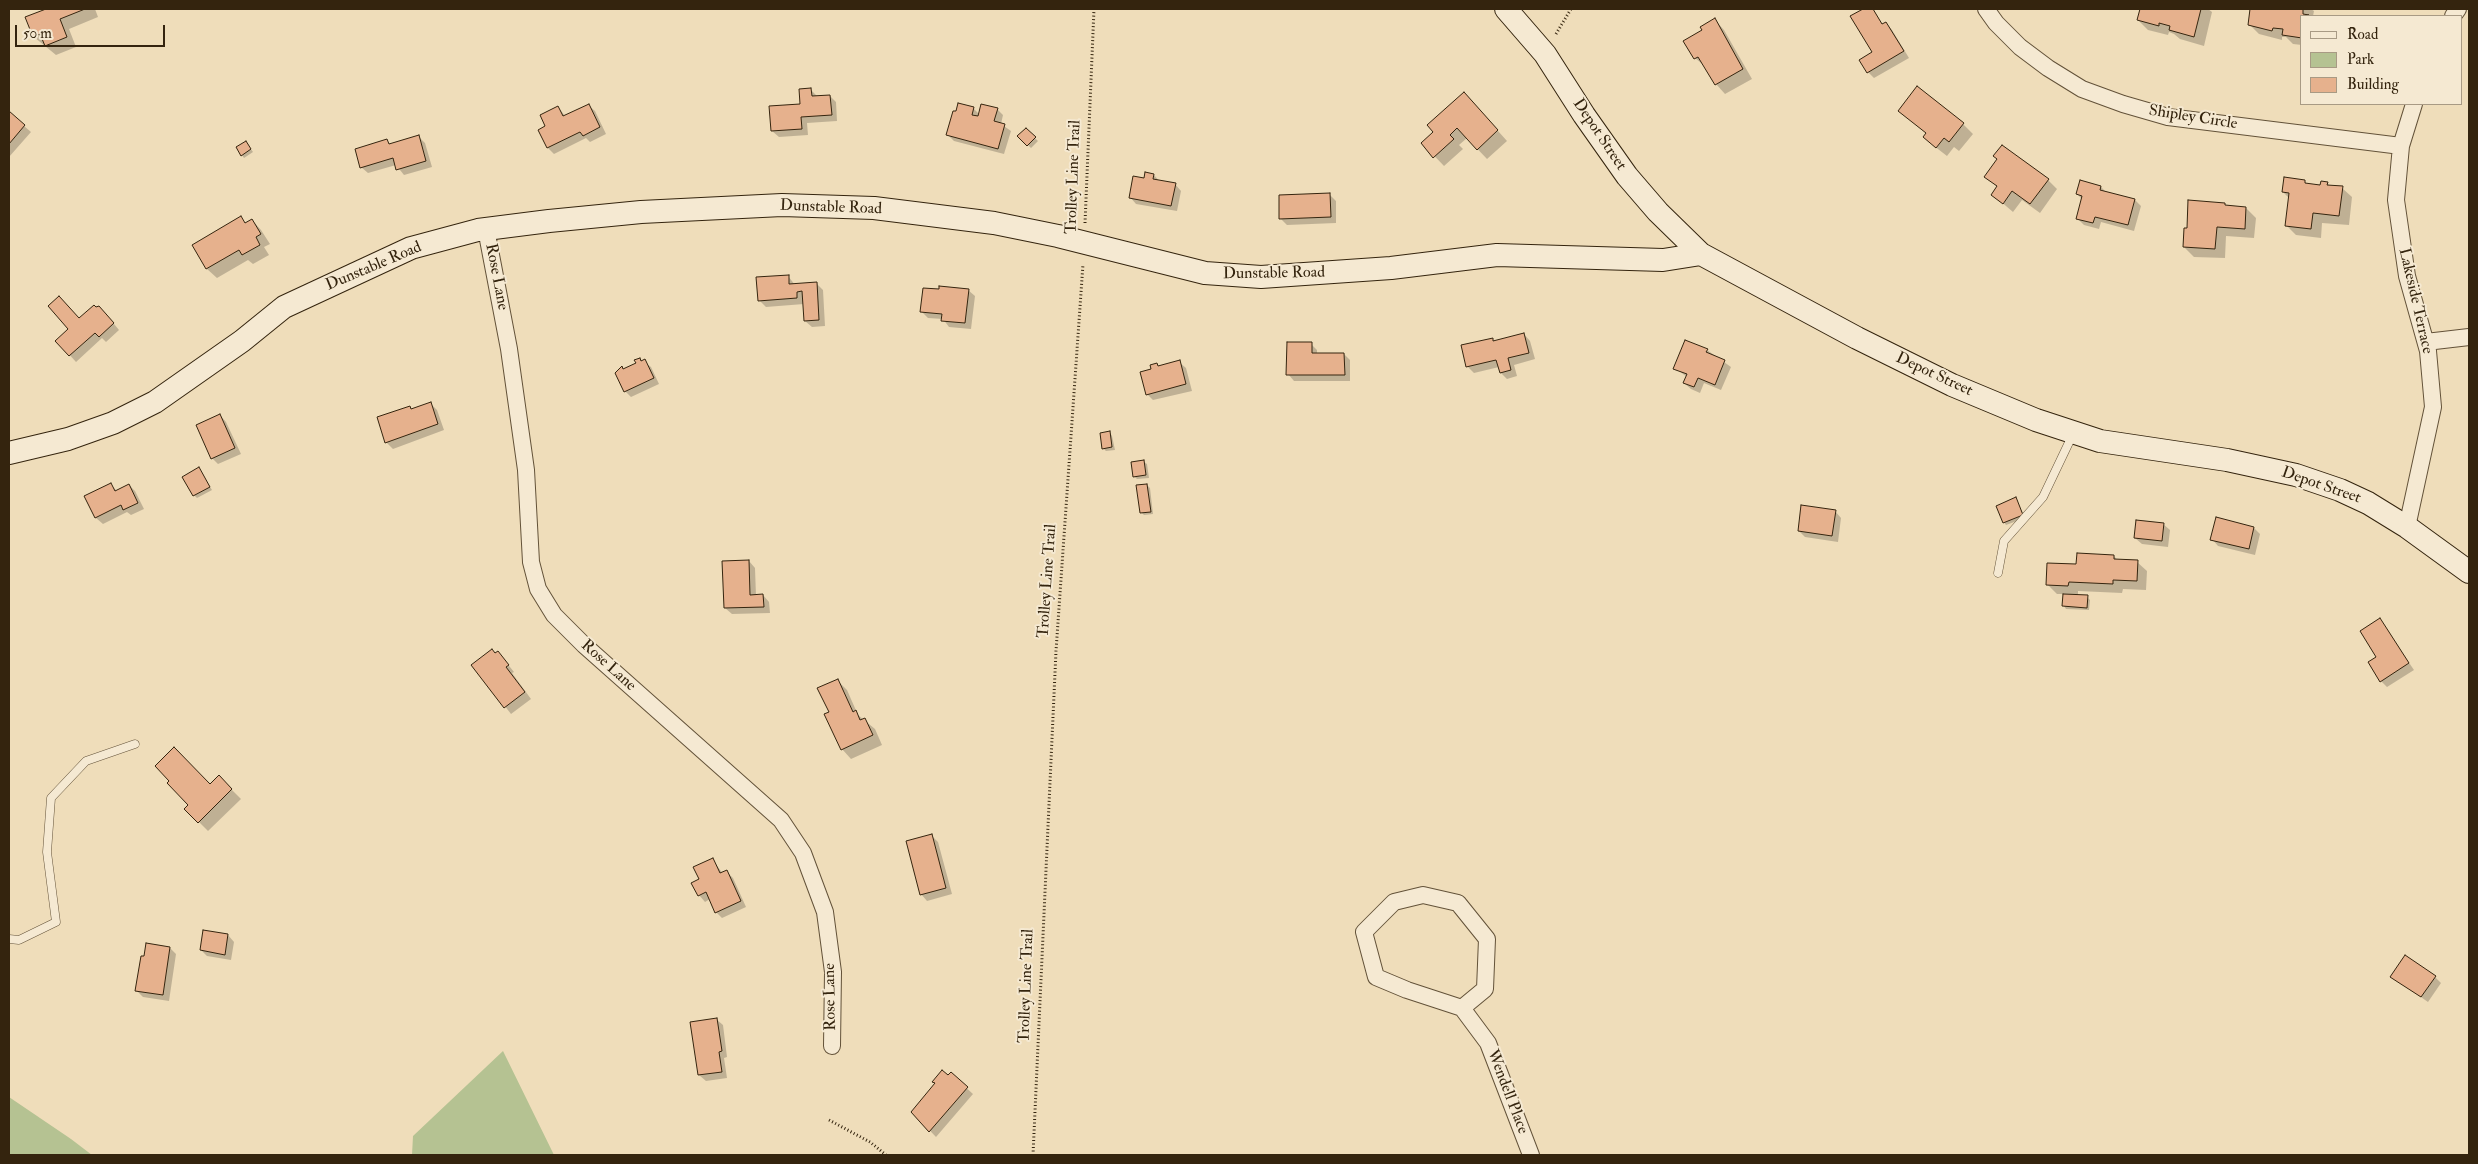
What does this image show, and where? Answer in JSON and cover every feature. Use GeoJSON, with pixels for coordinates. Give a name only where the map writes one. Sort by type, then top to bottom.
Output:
{"type":"FeatureCollection","features":[{"type":"Feature","properties":{"kind":"street","name":"Depot Street"},"geometry":{"type":"LineString","coordinates":[[1506,9],[1545,54],[1584,115],[1627,176],[1658,212],[1701,254],[1857,338],[1952,385],[2036,420],[2100,441],[2227,460],[2296,475],[2340,490],[2368,503],[2408,527],[2469,572]]}},
{"type":"Feature","properties":{"kind":"street","name":"Shipley Circle"},"geometry":{"type":"LineString","coordinates":[[1986,9],[2020,47],[2048,68],[2082,89],[2123,104],[2168,117],[2401,146]]}},
{"type":"Feature","properties":{"kind":"street","name":"Lakeside Terrace"},"geometry":{"type":"LineString","coordinates":[[2408,527],[2433,407],[2426,342],[2407,276],[2396,200],[2401,146],[2414,105]]}},
{"type":"Feature","properties":{"kind":"street","name":"Dunstable Road"},"geometry":{"type":"LineString","coordinates":[[9,453],[68,439],[113,423],[155,402],[242,341],[284,307],[411,248],[486,229],[641,212],[782,205],[874,208],[935,214],[994,223],[1084,243],[1205,274],[1261,277],[1382,268],[1497,255],[1664,260],[1701,254]]}},
{"type":"Feature","properties":{"kind":"street","name":"Rose Lane"},"geometry":{"type":"LineString","coordinates":[[486,229],[511,358],[526,470],[531,562],[538,589],[554,614],[584,645],[781,820],[803,853],[825,912],[833,972],[832,1046]]}},
{"type":"Feature","properties":{"kind":"street"},"geometry":{"type":"LineString","coordinates":[[2426,342],[2469,337]]}},
{"type":"Feature","properties":{"kind":"street"},"geometry":{"type":"LineString","coordinates":[[1423,895],[1458,903],[1487,939],[1485,989],[1462,1008],[1407,990],[1376,977],[1364,932],[1394,902],[1423,895]]}},
{"type":"Feature","properties":{"kind":"street","name":"Wendell Place"},"geometry":{"type":"LineString","coordinates":[[1462,1008],[1488,1043],[1531,1155]]}},
{"type":"Feature","properties":{"kind":"lane"},"geometry":{"type":"LineString","coordinates":[[1998,574],[2004,541],[2043,497],[2073,433]]}},
{"type":"Feature","properties":{"kind":"lane"},"geometry":{"type":"LineString","coordinates":[[9,938],[19,940],[56,922],[48,852],[51,798],[86,761],[135,744]]}},
{"type":"Feature","properties":{"kind":"path","name":"Trolley Line Trail"},"geometry":{"type":"LineString","coordinates":[[1033,1155],[1055,660],[1084,243],[1094,9]]}},
{"type":"Feature","properties":{"kind":"path"},"geometry":{"type":"LineString","coordinates":[[1545,54],[1570,9]]}},
{"type":"Feature","properties":{"kind":"path"},"geometry":{"type":"LineString","coordinates":[[828,1120],[870,1142],[886,1155]]}},
{"type":"Feature","properties":{"kind":"green space"},"geometry":{"type":"Polygon","coordinates":[[[503,1051],[554,1155],[412,1155],[413,1136],[503,1051]]]}},
{"type":"Feature","properties":{"kind":"green space"},"geometry":{"type":"Polygon","coordinates":[[[9,1097],[71,1139],[92,1155],[9,1155],[9,1097]]]}},
{"type":"Feature","properties":{"kind":"building"},"geometry":{"type":"Polygon","coordinates":[[[46,9],[85,9],[60,19],[67,37],[45,46],[40,34],[33,37],[25,17],[46,9]]]}},
{"type":"Feature","properties":{"kind":"building"},"geometry":{"type":"Polygon","coordinates":[[[1863,9],[1873,9],[1882,24],[1886,22],[1904,51],[1867,73],[1859,60],[1872,52],[1850,16],[1863,9]]]}},
{"type":"Feature","properties":{"kind":"building"},"geometry":{"type":"Polygon","coordinates":[[[2140,9],[2201,9],[2194,37],[2169,30],[2170,26],[2159,23],[2159,26],[2137,20],[2140,9]]]}},
{"type":"Feature","properties":{"kind":"building"},"geometry":{"type":"Polygon","coordinates":[[[2250,9],[2303,9],[2303,14],[2309,15],[2300,15],[2300,38],[2282,35],[2283,29],[2273,28],[2272,31],[2248,25],[2250,9]]]}},
{"type":"Feature","properties":{"kind":"building"},"geometry":{"type":"Polygon","coordinates":[[[1715,18],[1743,69],[1715,85],[1698,57],[1694,59],[1683,41],[1702,30],[1700,27],[1715,18]]]}},
{"type":"Feature","properties":{"kind":"building"},"geometry":{"type":"Polygon","coordinates":[[[1917,86],[1964,123],[1949,142],[1944,138],[1936,148],[1923,137],[1926,133],[1898,111],[1917,86]]]}},
{"type":"Feature","properties":{"kind":"building"},"geometry":{"type":"Polygon","coordinates":[[[811,88],[812,96],[830,95],[832,115],[801,117],[802,129],[771,131],[769,106],[800,104],[799,89],[811,88]]]}},
{"type":"Feature","properties":{"kind":"building"},"geometry":{"type":"Polygon","coordinates":[[[1464,92],[1498,130],[1477,150],[1457,128],[1450,135],[1454,139],[1433,158],[1421,143],[1433,132],[1427,125],[1464,92]]]}},
{"type":"Feature","properties":{"kind":"building"},"geometry":{"type":"Polygon","coordinates":[[[958,103],[974,107],[972,115],[978,116],[981,104],[998,108],[994,121],[1005,124],[998,149],[946,135],[953,111],[956,111],[958,103]]]}},
{"type":"Feature","properties":{"kind":"building"},"geometry":{"type":"Polygon","coordinates":[[[589,104],[600,127],[583,136],[580,132],[547,148],[538,130],[545,126],[540,115],[558,106],[563,116],[589,104]]]}},
{"type":"Feature","properties":{"kind":"building"},"geometry":{"type":"Polygon","coordinates":[[[9,111],[25,125],[9,144],[9,111]]]}},
{"type":"Feature","properties":{"kind":"building"},"geometry":{"type":"Polygon","coordinates":[[[1026,128],[1036,137],[1027,146],[1017,136],[1026,128]]]}},
{"type":"Feature","properties":{"kind":"building"},"geometry":{"type":"Polygon","coordinates":[[[419,135],[426,161],[396,170],[393,158],[360,168],[355,149],[387,139],[389,144],[419,135]]]}},
{"type":"Feature","properties":{"kind":"building"},"geometry":{"type":"Polygon","coordinates":[[[246,141],[251,149],[241,156],[236,147],[246,141]]]}},
{"type":"Feature","properties":{"kind":"building"},"geometry":{"type":"Polygon","coordinates":[[[2002,145],[2049,179],[2030,204],[2012,191],[2003,204],[1991,195],[1997,186],[1984,177],[1997,159],[1993,156],[2002,145]]]}},
{"type":"Feature","properties":{"kind":"building"},"geometry":{"type":"Polygon","coordinates":[[[1145,172],[1154,174],[1153,179],[1176,183],[1171,206],[1129,198],[1133,176],[1144,178],[1145,172]]]}},
{"type":"Feature","properties":{"kind":"building"},"geometry":{"type":"Polygon","coordinates":[[[2284,177],[2305,180],[2305,183],[2320,185],[2321,181],[2328,182],[2327,185],[2343,186],[2339,216],[2313,213],[2311,229],[2285,226],[2289,193],[2282,192],[2284,177]]]}},
{"type":"Feature","properties":{"kind":"building"},"geometry":{"type":"Polygon","coordinates":[[[2080,180],[2101,186],[2100,190],[2135,199],[2128,225],[2095,217],[2093,223],[2076,219],[2082,196],[2076,194],[2080,180]]]}},
{"type":"Feature","properties":{"kind":"building"},"geometry":{"type":"Polygon","coordinates":[[[1330,193],[1331,217],[1279,219],[1279,195],[1330,193]]]}},
{"type":"Feature","properties":{"kind":"building"},"geometry":{"type":"Polygon","coordinates":[[[2188,200],[2246,207],[2245,229],[2217,227],[2215,249],[2183,247],[2184,228],[2187,228],[2188,200]]]}},
{"type":"Feature","properties":{"kind":"building"},"geometry":{"type":"Polygon","coordinates":[[[241,216],[245,223],[252,219],[261,234],[256,237],[260,245],[242,255],[239,250],[206,269],[192,245],[241,216]]]}},
{"type":"Feature","properties":{"kind":"building"},"geometry":{"type":"Polygon","coordinates":[[[789,275],[789,284],[817,282],[819,320],[804,321],[802,291],[797,292],[797,298],[758,301],[756,277],[789,275]]]}},
{"type":"Feature","properties":{"kind":"building"},"geometry":{"type":"Polygon","coordinates":[[[939,286],[969,289],[965,323],[941,321],[942,314],[920,312],[923,288],[939,289],[939,286]]]}},
{"type":"Feature","properties":{"kind":"building"},"geometry":{"type":"Polygon","coordinates":[[[59,296],[79,318],[94,305],[96,307],[99,306],[114,323],[99,337],[95,333],[69,356],[55,341],[68,329],[48,306],[59,296]]]}},
{"type":"Feature","properties":{"kind":"building"},"geometry":{"type":"Polygon","coordinates":[[[1524,333],[1529,353],[1508,358],[1511,370],[1500,373],[1496,360],[1466,367],[1461,345],[1493,338],[1493,341],[1524,333]]]}},
{"type":"Feature","properties":{"kind":"building"},"geometry":{"type":"Polygon","coordinates":[[[1685,340],[1708,349],[1706,352],[1725,360],[1715,385],[1698,378],[1694,387],[1683,383],[1687,374],[1673,369],[1685,340]]]}},
{"type":"Feature","properties":{"kind":"building"},"geometry":{"type":"Polygon","coordinates":[[[1287,342],[1312,342],[1312,353],[1344,353],[1345,375],[1286,375],[1287,342]]]}},
{"type":"Feature","properties":{"kind":"building"},"geometry":{"type":"Polygon","coordinates":[[[640,358],[641,361],[645,359],[654,378],[624,392],[615,373],[622,366],[623,369],[636,363],[634,360],[640,358]]]}},
{"type":"Feature","properties":{"kind":"building"},"geometry":{"type":"Polygon","coordinates":[[[1180,360],[1186,384],[1146,395],[1140,372],[1151,369],[1150,365],[1157,363],[1158,366],[1180,360]]]}},
{"type":"Feature","properties":{"kind":"building"},"geometry":{"type":"Polygon","coordinates":[[[431,402],[438,424],[385,443],[377,417],[410,406],[411,409],[431,402]]]}},
{"type":"Feature","properties":{"kind":"building"},"geometry":{"type":"Polygon","coordinates":[[[220,414],[235,448],[211,459],[196,425],[220,414]]]}},
{"type":"Feature","properties":{"kind":"building"},"geometry":{"type":"Polygon","coordinates":[[[1110,431],[1112,447],[1102,449],[1100,433],[1110,431]]]}},
{"type":"Feature","properties":{"kind":"building"},"geometry":{"type":"Polygon","coordinates":[[[1144,460],[1146,475],[1133,477],[1131,462],[1144,460]]]}},
{"type":"Feature","properties":{"kind":"building"},"geometry":{"type":"Polygon","coordinates":[[[199,467],[210,487],[193,496],[182,477],[199,467]]]}},
{"type":"Feature","properties":{"kind":"building"},"geometry":{"type":"Polygon","coordinates":[[[111,483],[115,491],[129,484],[138,503],[123,510],[121,505],[95,518],[84,496],[111,483]]]}},
{"type":"Feature","properties":{"kind":"building"},"geometry":{"type":"Polygon","coordinates":[[[1147,484],[1151,512],[1140,513],[1136,485],[1147,484]]]}},
{"type":"Feature","properties":{"kind":"building"},"geometry":{"type":"Polygon","coordinates":[[[2016,497],[2023,515],[2003,523],[1996,506],[2016,497]]]}},
{"type":"Feature","properties":{"kind":"building"},"geometry":{"type":"Polygon","coordinates":[[[1801,505],[1836,510],[1832,536],[1798,531],[1801,505]]]}},
{"type":"Feature","properties":{"kind":"building"},"geometry":{"type":"Polygon","coordinates":[[[2216,517],[2254,527],[2249,549],[2210,540],[2216,517]]]}},
{"type":"Feature","properties":{"kind":"building"},"geometry":{"type":"Polygon","coordinates":[[[2136,520],[2164,523],[2162,541],[2134,538],[2136,520]]]}},
{"type":"Feature","properties":{"kind":"building"},"geometry":{"type":"Polygon","coordinates":[[[2077,553],[2114,555],[2114,559],[2138,560],[2137,581],[2113,580],[2113,584],[2069,582],[2068,586],[2046,585],[2047,563],[2076,564],[2077,553]]]}},
{"type":"Feature","properties":{"kind":"building"},"geometry":{"type":"Polygon","coordinates":[[[749,560],[750,595],[763,594],[764,607],[724,608],[722,561],[749,560]]]}},
{"type":"Feature","properties":{"kind":"building"},"geometry":{"type":"Polygon","coordinates":[[[2063,594],[2088,595],[2087,608],[2062,606],[2063,594]]]}},
{"type":"Feature","properties":{"kind":"building"},"geometry":{"type":"Polygon","coordinates":[[[2380,618],[2409,663],[2380,682],[2368,662],[2376,657],[2360,631],[2380,618]]]}},
{"type":"Feature","properties":{"kind":"building"},"geometry":{"type":"Polygon","coordinates":[[[492,649],[495,653],[498,651],[509,665],[506,667],[525,692],[504,708],[471,665],[492,649]]]}},
{"type":"Feature","properties":{"kind":"building"},"geometry":{"type":"Polygon","coordinates":[[[838,679],[853,712],[856,710],[860,720],[865,718],[873,735],[841,750],[824,714],[829,712],[817,688],[838,679]]]}},
{"type":"Feature","properties":{"kind":"building"},"geometry":{"type":"Polygon","coordinates":[[[174,747],[210,784],[219,775],[232,789],[198,823],[184,809],[188,805],[167,783],[169,781],[155,766],[174,747]]]}},
{"type":"Feature","properties":{"kind":"building"},"geometry":{"type":"Polygon","coordinates":[[[932,834],[946,888],[920,895],[906,841],[932,834]]]}},
{"type":"Feature","properties":{"kind":"building"},"geometry":{"type":"Polygon","coordinates":[[[713,858],[720,873],[727,870],[741,901],[715,913],[706,892],[698,896],[691,883],[699,879],[693,867],[713,858]]]}},
{"type":"Feature","properties":{"kind":"building"},"geometry":{"type":"Polygon","coordinates":[[[203,930],[228,934],[225,955],[200,950],[203,930]]]}},
{"type":"Feature","properties":{"kind":"building"},"geometry":{"type":"Polygon","coordinates":[[[146,943],[170,947],[163,995],[135,991],[141,956],[144,956],[146,943]]]}},
{"type":"Feature","properties":{"kind":"building"},"geometry":{"type":"Polygon","coordinates":[[[2405,955],[2436,976],[2421,997],[2390,977],[2405,955]]]}},
{"type":"Feature","properties":{"kind":"building"},"geometry":{"type":"Polygon","coordinates":[[[717,1018],[722,1051],[719,1052],[722,1072],[698,1075],[690,1022],[717,1018]]]}},
{"type":"Feature","properties":{"kind":"building"},"geometry":{"type":"Polygon","coordinates":[[[942,1070],[948,1075],[951,1072],[968,1087],[929,1132],[911,1112],[935,1083],[932,1082],[942,1070]]]}}]}
